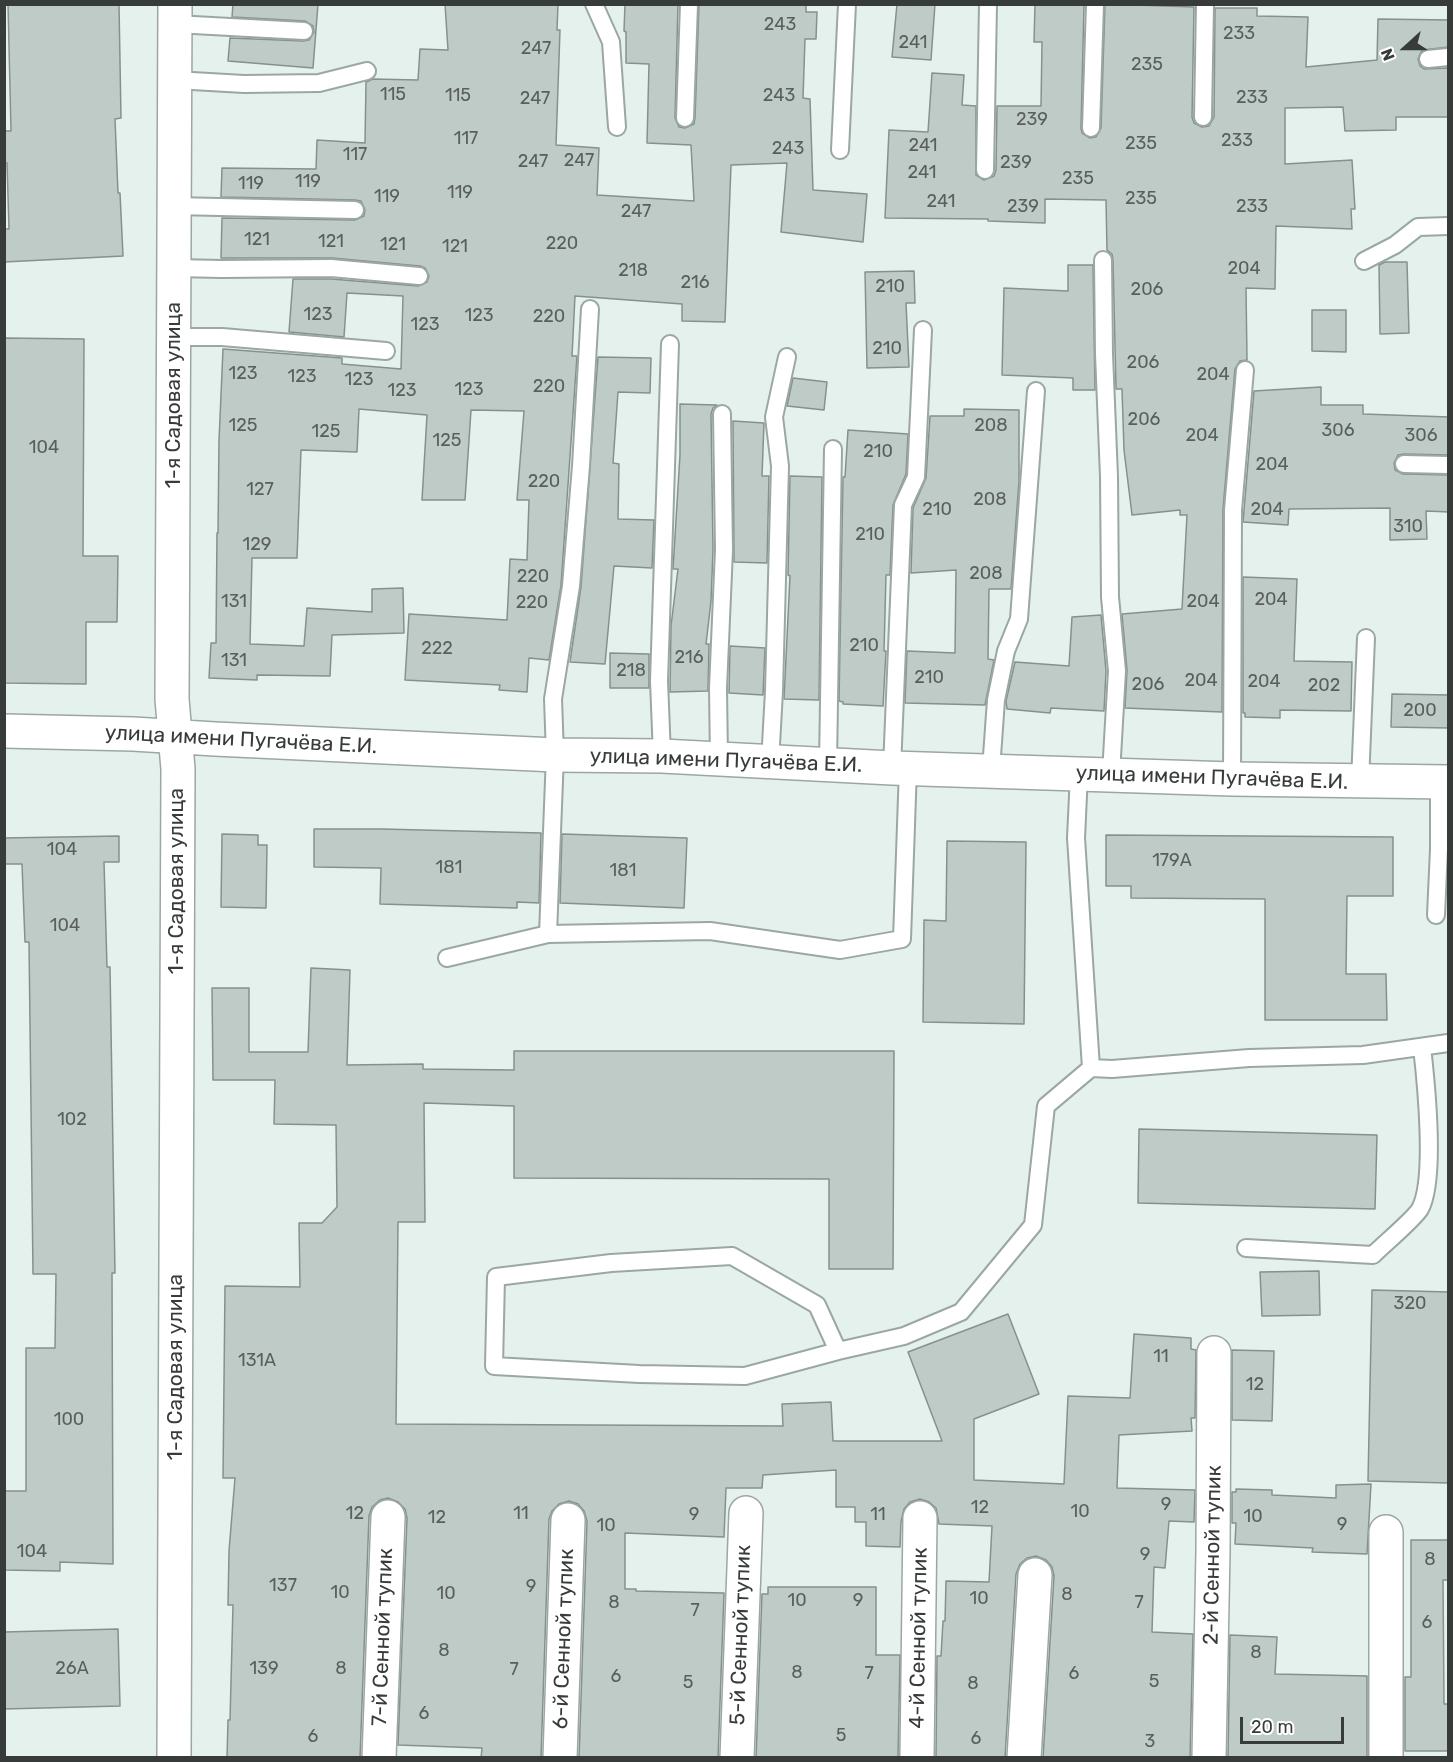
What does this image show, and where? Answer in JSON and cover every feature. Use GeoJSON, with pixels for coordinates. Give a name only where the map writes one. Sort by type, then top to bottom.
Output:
{"type":"FeatureCollection","features":[{"type":"Feature","properties":{"kind":"street","name":"1-я Садовая улица"},"geometry":{"type":"LineString","coordinates":[[174,1758],[178,781],[172,699],[175,14]]}},
{"type":"Feature","properties":{"kind":"street","name":"улица имени Пугачёва Е.И."},"geometry":{"type":"LineString","coordinates":[[4,731],[175,736],[215,740],[555,755],[662,756],[900,768],[1232,779],[1444,782]]}},
{"type":"Feature","properties":{"kind":"street","name":"2-й Сенной тупик"},"geometry":{"type":"LineString","coordinates":[[1209,1758],[1214,1551],[1214,1353]]}},
{"type":"Feature","properties":{"kind":"street","name":"5-й Сенной тупик"},"geometry":{"type":"LineString","coordinates":[[736,1758],[746,1513]]}},
{"type":"Feature","properties":{"kind":"street","name":"7-й Сенной тупик"},"geometry":{"type":"LineString","coordinates":[[379,1758],[388,1517]]}},
{"type":"Feature","properties":{"kind":"street","name":"4-й Сенной тупик"},"geometry":{"type":"LineString","coordinates":[[917,1758],[920,1518]]}},
{"type":"Feature","properties":{"kind":"street","name":"6-й Сенной тупик"},"geometry":{"type":"LineString","coordinates":[[560,1758],[568,1520]]}},
{"type":"Feature","properties":{"kind":"street"},"geometry":{"type":"LineString","coordinates":[[1386,1532],[1386,1758]]}},
{"type":"Feature","properties":{"kind":"street"},"geometry":{"type":"LineString","coordinates":[[1024,1758],[1035,1575]]}},
{"type":"Feature","properties":{"kind":"lane"},"geometry":{"type":"LineString","coordinates":[[594,4],[611,42],[618,128]]}},
{"type":"Feature","properties":{"kind":"lane"},"geometry":{"type":"LineString","coordinates":[[685,118],[689,4]]}},
{"type":"Feature","properties":{"kind":"lane"},"geometry":{"type":"LineString","coordinates":[[840,150],[847,4]]}},
{"type":"Feature","properties":{"kind":"lane"},"geometry":{"type":"LineString","coordinates":[[985,171],[988,4]]}},
{"type":"Feature","properties":{"kind":"lane"},"geometry":{"type":"LineString","coordinates":[[1091,128],[1095,4]]}},
{"type":"Feature","properties":{"kind":"lane"},"geometry":{"type":"LineString","coordinates":[[1203,117],[1205,4]]}},
{"type":"Feature","properties":{"kind":"lane"},"geometry":{"type":"LineString","coordinates":[[175,14],[304,31]]}},
{"type":"Feature","properties":{"kind":"lane"},"geometry":{"type":"LineString","coordinates":[[1428,59],[1449,57]]}},
{"type":"Feature","properties":{"kind":"lane"},"geometry":{"type":"LineString","coordinates":[[175,80],[244,84],[319,83],[367,71]]}},
{"type":"Feature","properties":{"kind":"lane"},"geometry":{"type":"LineString","coordinates":[[174,206],[355,210]]}},
{"type":"Feature","properties":{"kind":"lane"},"geometry":{"type":"LineString","coordinates":[[1364,261],[1395,245],[1418,227],[1449,226]]}},
{"type":"Feature","properties":{"kind":"lane"},"geometry":{"type":"LineString","coordinates":[[1091,1068],[1076,838],[1095,774],[1117,670],[1110,597],[1103,260]]}},
{"type":"Feature","properties":{"kind":"lane"},"geometry":{"type":"LineString","coordinates":[[174,268],[222,270],[331,268],[419,276]]}},
{"type":"Feature","properties":{"kind":"lane"},"geometry":{"type":"LineString","coordinates":[[548,934],[555,755],[553,699],[572,575],[590,309]]}},
{"type":"Feature","properties":{"kind":"lane"},"geometry":{"type":"LineString","coordinates":[[447,958],[548,934],[710,932],[840,950],[902,939],[900,768],[903,505],[916,477],[922,330]]}},
{"type":"Feature","properties":{"kind":"lane"},"geometry":{"type":"LineString","coordinates":[[174,338],[222,337],[386,351]]}},
{"type":"Feature","properties":{"kind":"lane"},"geometry":{"type":"LineString","coordinates":[[662,756],[659,681],[670,344]]}},
{"type":"Feature","properties":{"kind":"lane"},"geometry":{"type":"LineString","coordinates":[[770,763],[780,466],[774,417],[787,357]]}},
{"type":"Feature","properties":{"kind":"lane"},"geometry":{"type":"LineString","coordinates":[[1232,779],[1233,510],[1245,370]]}},
{"type":"Feature","properties":{"kind":"lane"},"geometry":{"type":"LineString","coordinates":[[991,770],[996,700],[1006,651],[1019,619],[1036,391]]}},
{"type":"Feature","properties":{"kind":"lane"},"geometry":{"type":"LineString","coordinates":[[719,760],[718,688],[724,550],[722,414]]}},
{"type":"Feature","properties":{"kind":"lane"},"geometry":{"type":"LineString","coordinates":[[828,764],[833,448]]}},
{"type":"Feature","properties":{"kind":"lane"},"geometry":{"type":"LineString","coordinates":[[1404,464],[1449,465]]}},
{"type":"Feature","properties":{"kind":"lane"},"geometry":{"type":"LineString","coordinates":[[1360,782],[1366,638]]}},
{"type":"Feature","properties":{"kind":"lane"},"geometry":{"type":"LineString","coordinates":[[1436,915],[1444,782]]}},
{"type":"Feature","properties":{"kind":"lane"},"geometry":{"type":"LineString","coordinates":[[838,1351],[817,1305],[732,1256],[611,1263],[496,1277],[494,1366],[639,1374],[745,1376],[904,1336],[961,1312],[1033,1225],[1046,1106],[1091,1068],[1112,1069],[1249,1058],[1364,1055],[1449,1043]]}},
{"type":"Feature","properties":{"kind":"lane"},"geometry":{"type":"LineString","coordinates":[[1246,1248],[1373,1255],[1419,1209],[1428,1177],[1426,1090],[1422,1047]]}},
{"type":"Feature","properties":{"kind":"building"},"geometry":{"type":"Polygon","coordinates":[[[8,4],[119,4],[121,118],[115,119],[123,256],[4,262],[4,229],[9,229],[4,131],[11,131],[8,4]]]}},
{"type":"Feature","properties":{"kind":"building"},"geometry":{"type":"Polygon","coordinates":[[[233,4],[318,4],[313,68],[228,61],[230,38],[303,41],[309,40],[314,32],[313,26],[305,21],[232,17],[233,4]]]}},
{"type":"Feature","properties":{"kind":"building"},"geometry":{"type":"Polygon","coordinates":[[[445,4],[558,4],[557,30],[560,30],[556,145],[599,148],[597,195],[694,201],[691,145],[647,143],[649,64],[626,63],[625,4],[678,4],[675,118],[679,127],[685,128],[694,124],[695,118],[699,4],[806,4],[806,12],[817,12],[816,39],[805,39],[803,98],[810,99],[813,190],[867,194],[863,242],[781,232],[787,163],[731,165],[725,322],[682,321],[682,304],[575,296],[572,356],[577,356],[561,585],[549,660],[529,658],[527,692],[499,690],[500,685],[405,680],[409,614],[507,620],[510,559],[527,560],[529,500],[517,500],[524,411],[471,410],[465,500],[422,500],[427,415],[359,409],[357,452],[301,450],[297,558],[252,558],[250,644],[304,646],[307,608],[372,612],[372,589],[403,588],[404,633],[332,635],[330,676],[257,675],[257,680],[209,678],[211,643],[216,643],[219,441],[223,349],[342,358],[342,364],[401,369],[403,296],[347,293],[344,337],[289,332],[293,279],[331,279],[418,286],[427,282],[429,276],[425,268],[420,266],[332,258],[221,258],[222,218],[355,220],[364,216],[365,210],[361,201],[355,200],[221,197],[222,168],[316,169],[317,140],[365,143],[366,82],[373,79],[418,80],[420,49],[448,50],[445,4]]]}},
{"type":"Feature","properties":{"kind":"building"},"geometry":{"type":"Polygon","coordinates":[[[897,4],[935,4],[931,60],[892,57],[897,4]]]}},
{"type":"Feature","properties":{"kind":"building"},"geometry":{"type":"Polygon","coordinates":[[[1035,4],[1084,4],[1081,128],[1082,133],[1090,138],[1096,137],[1101,128],[1105,4],[1194,7],[1192,117],[1194,123],[1202,127],[1209,126],[1214,117],[1215,8],[1257,8],[1257,16],[1308,17],[1306,67],[1377,60],[1378,19],[1449,20],[1449,47],[1422,50],[1418,59],[1420,66],[1424,69],[1449,68],[1449,117],[1396,117],[1396,130],[1345,131],[1343,107],[1285,108],[1285,164],[1352,160],[1355,209],[1351,209],[1352,229],[1276,226],[1275,289],[1246,288],[1247,360],[1240,361],[1235,369],[1223,509],[1222,712],[1125,708],[1127,670],[1122,614],[1182,609],[1187,515],[1180,515],[1180,510],[1132,515],[1124,450],[1122,389],[1116,389],[1113,260],[1112,254],[1107,250],[1106,200],[1045,199],[1045,223],[988,221],[988,219],[885,218],[889,130],[928,132],[932,73],[964,75],[962,105],[976,106],[976,175],[984,180],[994,176],[997,106],[1041,106],[1042,42],[1034,42],[1035,4]]]}},
{"type":"Feature","properties":{"kind":"building"},"geometry":{"type":"Polygon","coordinates":[[[1385,262],[1407,262],[1409,333],[1380,334],[1379,265],[1385,262]]]}},
{"type":"Feature","properties":{"kind":"building"},"geometry":{"type":"Polygon","coordinates":[[[1068,265],[1093,265],[1095,390],[1073,390],[1073,378],[1002,375],[1004,288],[1068,291],[1068,265]]]}},
{"type":"Feature","properties":{"kind":"building"},"geometry":{"type":"Polygon","coordinates":[[[914,271],[915,303],[906,303],[909,367],[867,368],[865,272],[914,271]]]}},
{"type":"Feature","properties":{"kind":"building"},"geometry":{"type":"Polygon","coordinates":[[[1312,310],[1346,310],[1346,352],[1312,351],[1312,310]]]}},
{"type":"Feature","properties":{"kind":"building"},"geometry":{"type":"Polygon","coordinates":[[[4,338],[84,339],[83,556],[118,556],[117,622],[86,622],[86,684],[4,683],[4,338]]]}},
{"type":"Feature","properties":{"kind":"building"},"geometry":{"type":"Polygon","coordinates":[[[598,357],[651,358],[650,393],[618,392],[613,463],[619,464],[618,519],[654,520],[652,568],[614,566],[605,664],[570,662],[581,587],[598,357]]]}},
{"type":"Feature","properties":{"kind":"building"},"geometry":{"type":"Polygon","coordinates":[[[793,378],[827,382],[824,410],[787,406],[793,378]]]}},
{"type":"Feature","properties":{"kind":"building"},"geometry":{"type":"Polygon","coordinates":[[[1321,387],[1321,405],[1363,405],[1363,414],[1449,417],[1449,455],[1404,454],[1398,455],[1394,463],[1395,470],[1403,474],[1449,475],[1449,512],[1426,511],[1427,539],[1390,540],[1390,508],[1289,509],[1288,525],[1243,522],[1254,391],[1321,387]]]}},
{"type":"Feature","properties":{"kind":"building"},"geometry":{"type":"Polygon","coordinates":[[[680,404],[717,405],[711,414],[713,550],[706,644],[709,644],[708,691],[670,692],[671,626],[678,569],[673,569],[680,455],[680,404]]]}},
{"type":"Feature","properties":{"kind":"building"},"geometry":{"type":"Polygon","coordinates":[[[964,409],[1019,410],[1019,481],[1011,589],[989,589],[988,659],[994,660],[985,705],[905,703],[907,651],[955,653],[956,570],[911,573],[913,508],[926,478],[930,416],[964,416],[964,409]]]}},
{"type":"Feature","properties":{"kind":"building"},"geometry":{"type":"Polygon","coordinates":[[[733,421],[764,423],[762,476],[769,476],[767,563],[734,562],[733,421]]]}},
{"type":"Feature","properties":{"kind":"building"},"geometry":{"type":"Polygon","coordinates":[[[848,430],[908,434],[906,474],[893,505],[890,575],[886,575],[883,706],[843,704],[839,701],[843,477],[845,477],[848,430]]]}},
{"type":"Feature","properties":{"kind":"building"},"geometry":{"type":"Polygon","coordinates":[[[790,476],[822,477],[819,700],[784,699],[790,576],[788,575],[790,476]]]}},
{"type":"Feature","properties":{"kind":"building"},"geometry":{"type":"Polygon","coordinates":[[[1243,577],[1297,579],[1294,661],[1352,662],[1351,711],[1280,710],[1280,718],[1245,717],[1243,713],[1243,577]]]}},
{"type":"Feature","properties":{"kind":"building"},"geometry":{"type":"Polygon","coordinates":[[[1101,615],[1106,671],[1104,711],[1051,708],[1050,713],[1007,709],[1006,701],[1015,662],[1069,666],[1072,617],[1101,615]]]}},
{"type":"Feature","properties":{"kind":"building"},"geometry":{"type":"Polygon","coordinates":[[[730,646],[765,648],[763,695],[729,693],[730,646]]]}},
{"type":"Feature","properties":{"kind":"building"},"geometry":{"type":"Polygon","coordinates":[[[610,653],[649,654],[649,688],[610,688],[610,653]]]}},
{"type":"Feature","properties":{"kind":"building"},"geometry":{"type":"Polygon","coordinates":[[[1392,694],[1449,695],[1449,728],[1391,727],[1392,694]]]}},
{"type":"Feature","properties":{"kind":"building"},"geometry":{"type":"Polygon","coordinates":[[[314,829],[541,833],[539,903],[517,902],[517,908],[380,904],[381,868],[314,867],[314,829]]]}},
{"type":"Feature","properties":{"kind":"building"},"geometry":{"type":"Polygon","coordinates":[[[222,834],[258,835],[258,845],[267,845],[266,908],[221,907],[222,834]]]}},
{"type":"Feature","properties":{"kind":"building"},"geometry":{"type":"Polygon","coordinates":[[[562,834],[687,838],[684,908],[560,903],[562,834]]]}},
{"type":"Feature","properties":{"kind":"building"},"geometry":{"type":"Polygon","coordinates":[[[1106,835],[1393,837],[1393,896],[1347,896],[1346,974],[1386,974],[1387,1020],[1265,1020],[1265,899],[1131,898],[1131,886],[1106,886],[1106,835]]]}},
{"type":"Feature","properties":{"kind":"building"},"geometry":{"type":"Polygon","coordinates":[[[119,836],[119,862],[104,862],[107,967],[110,967],[115,1273],[112,1273],[113,1564],[60,1562],[60,1571],[4,1570],[4,1491],[26,1491],[26,1348],[55,1348],[56,1274],[33,1274],[29,942],[25,942],[22,864],[4,864],[4,838],[119,836]]]}},
{"type":"Feature","properties":{"kind":"building"},"geometry":{"type":"Polygon","coordinates":[[[947,841],[1026,842],[1024,1024],[923,1022],[924,920],[946,921],[947,841]]]}},
{"type":"Feature","properties":{"kind":"building"},"geometry":{"type":"Polygon","coordinates":[[[311,968],[350,970],[347,1065],[423,1064],[423,1069],[514,1070],[514,1051],[894,1051],[893,1269],[829,1269],[829,1179],[514,1178],[514,1106],[424,1103],[425,1222],[398,1222],[396,1424],[783,1426],[782,1404],[831,1402],[833,1441],[942,1441],[908,1352],[1008,1314],[1039,1394],[974,1419],[974,1480],[1064,1484],[1068,1396],[1130,1398],[1134,1334],[1191,1338],[1191,1349],[1196,1350],[1195,1418],[1191,1418],[1192,1431],[1119,1435],[1117,1488],[1195,1490],[1194,1522],[1169,1521],[1165,1568],[1154,1567],[1152,1632],[1193,1634],[1190,1758],[1043,1758],[1054,1576],[1052,1567],[1046,1560],[1036,1556],[1027,1558],[1020,1564],[1016,1574],[1005,1758],[936,1758],[937,1656],[941,1656],[946,1581],[989,1582],[992,1526],[939,1524],[936,1508],[920,1499],[910,1502],[904,1509],[900,1547],[866,1546],[866,1522],[855,1522],[855,1507],[836,1507],[836,1470],[763,1475],[762,1488],[726,1488],[724,1537],[625,1533],[625,1589],[724,1593],[718,1758],[579,1758],[587,1521],[584,1511],[578,1504],[569,1501],[559,1504],[552,1511],[549,1519],[541,1758],[481,1758],[482,1748],[398,1745],[407,1518],[405,1509],[398,1502],[388,1498],[380,1500],[372,1507],[369,1516],[360,1758],[227,1758],[233,1605],[228,1605],[229,1551],[235,1478],[223,1478],[225,1286],[300,1287],[299,1223],[322,1223],[337,1207],[336,1125],[274,1124],[275,1080],[213,1080],[212,988],[249,988],[249,1052],[308,1052],[311,968]]]}},
{"type":"Feature","properties":{"kind":"building"},"geometry":{"type":"Polygon","coordinates":[[[1139,1129],[1377,1135],[1375,1209],[1138,1203],[1139,1129]]]}},
{"type":"Feature","properties":{"kind":"building"},"geometry":{"type":"Polygon","coordinates":[[[1319,1271],[1320,1315],[1262,1316],[1260,1272],[1319,1271]]]}},
{"type":"Feature","properties":{"kind":"building"},"geometry":{"type":"Polygon","coordinates":[[[1372,1290],[1449,1292],[1449,1483],[1368,1481],[1372,1290]]]}},
{"type":"Feature","properties":{"kind":"building"},"geometry":{"type":"Polygon","coordinates":[[[1232,1350],[1274,1351],[1272,1421],[1232,1420],[1232,1350]]]}},
{"type":"Feature","properties":{"kind":"building"},"geometry":{"type":"Polygon","coordinates":[[[1371,1484],[1367,1554],[1312,1552],[1313,1548],[1235,1544],[1236,1523],[1232,1523],[1232,1492],[1236,1492],[1236,1489],[1272,1490],[1272,1495],[1336,1498],[1336,1485],[1371,1484]]]}},
{"type":"Feature","properties":{"kind":"building"},"geometry":{"type":"Polygon","coordinates":[[[1411,1540],[1449,1540],[1449,1580],[1443,1580],[1444,1704],[1449,1704],[1449,1751],[1405,1751],[1405,1677],[1411,1677],[1411,1540]]]}},
{"type":"Feature","properties":{"kind":"building"},"geometry":{"type":"Polygon","coordinates":[[[768,1587],[876,1587],[876,1655],[900,1655],[898,1758],[756,1758],[762,1594],[768,1594],[768,1587]]]}},
{"type":"Feature","properties":{"kind":"building"},"geometry":{"type":"Polygon","coordinates":[[[118,1629],[120,1706],[4,1709],[4,1632],[118,1629]]]}},
{"type":"Feature","properties":{"kind":"building"},"geometry":{"type":"Polygon","coordinates":[[[1230,1635],[1277,1637],[1275,1674],[1367,1676],[1367,1758],[1228,1758],[1230,1635]]]}}]}
